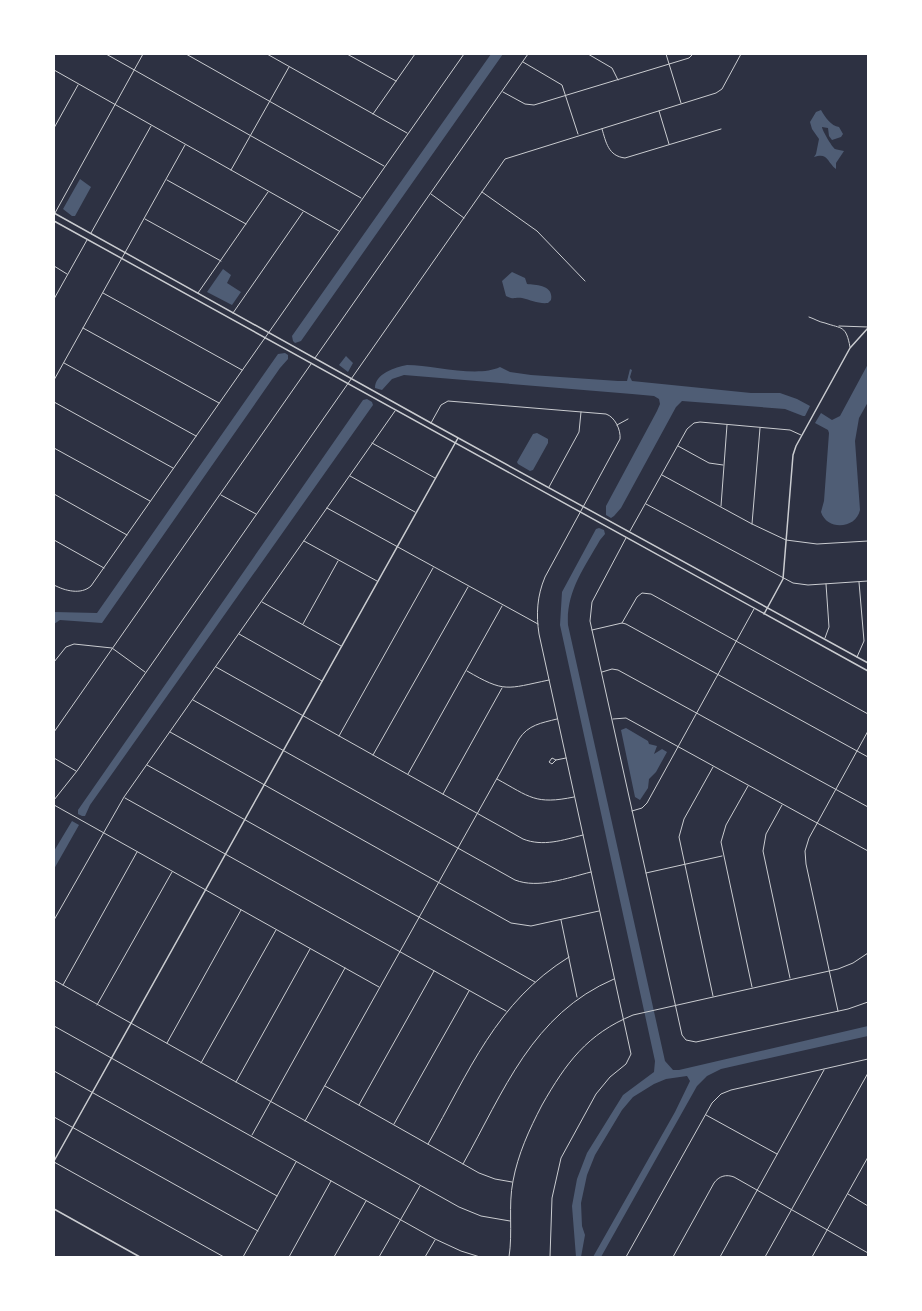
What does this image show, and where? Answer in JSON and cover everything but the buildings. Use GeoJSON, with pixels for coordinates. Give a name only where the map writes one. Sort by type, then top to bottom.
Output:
{"type":"FeatureCollection","features":[{"type":"Feature","properties":{"kind":"street"},"geometry":{"type":"LineString","coordinates":[[106,54],[362,199]]}},
{"type":"Feature","properties":{"kind":"street"},"geometry":{"type":"LineString","coordinates":[[143,54],[54,213],[431,424],[868,663]]}},
{"type":"Feature","properties":{"kind":"street"},"geometry":{"type":"LineString","coordinates":[[186,54],[385,166]]}},
{"type":"Feature","properties":{"kind":"street"},"geometry":{"type":"LineString","coordinates":[[267,54],[408,134]]}},
{"type":"Feature","properties":{"kind":"street"},"geometry":{"type":"LineString","coordinates":[[347,54],[396,81]]}},
{"type":"Feature","properties":{"kind":"street"},"geometry":{"type":"LineString","coordinates":[[373,114],[415,54]]}},
{"type":"Feature","properties":{"kind":"street"},"geometry":{"type":"LineString","coordinates":[[54,585],[65,590],[77,592],[87,590],[91,586],[464,54]]}},
{"type":"Feature","properties":{"kind":"street"},"geometry":{"type":"LineString","coordinates":[[315,359],[528,54]]}},
{"type":"Feature","properties":{"kind":"street"},"geometry":{"type":"LineString","coordinates":[[588,54],[612,68],[618,80]]}},
{"type":"Feature","properties":{"kind":"street"},"geometry":{"type":"LineString","coordinates":[[666,54],[682,104]]}},
{"type":"Feature","properties":{"kind":"street"},"geometry":{"type":"LineString","coordinates":[[502,92],[530,106],[689,58],[694,54]]}},
{"type":"Feature","properties":{"kind":"street"},"geometry":{"type":"LineString","coordinates":[[54,800],[77,771],[505,158],[716,93],[722,89],[742,54]]}},
{"type":"Feature","properties":{"kind":"street"},"geometry":{"type":"LineString","coordinates":[[522,62],[562,85],[579,135]]}},
{"type":"Feature","properties":{"kind":"street"},"geometry":{"type":"LineString","coordinates":[[231,170],[289,66]]}},
{"type":"Feature","properties":{"kind":"street"},"geometry":{"type":"LineString","coordinates":[[54,70],[339,232]]}},
{"type":"Feature","properties":{"kind":"street"},"geometry":{"type":"LineString","coordinates":[[54,128],[78,84]]}},
{"type":"Feature","properties":{"kind":"street"},"geometry":{"type":"LineString","coordinates":[[659,110],[669,145]]}},
{"type":"Feature","properties":{"kind":"street"},"geometry":{"type":"LineString","coordinates":[[91,233],[151,125]]}},
{"type":"Feature","properties":{"kind":"street"},"geometry":{"type":"LineString","coordinates":[[602,128],[609,149],[620,157],[629,157],[721,129]]}},
{"type":"Feature","properties":{"kind":"street"},"geometry":{"type":"LineString","coordinates":[[54,380],[186,145]]}},
{"type":"Feature","properties":{"kind":"street"},"geometry":{"type":"LineString","coordinates":[[166,179],[246,224]]}},
{"type":"Feature","properties":{"kind":"street"},"geometry":{"type":"LineString","coordinates":[[198,294],[269,192]]}},
{"type":"Feature","properties":{"kind":"street"},"geometry":{"type":"LineString","coordinates":[[482,192],[537,231],[585,281]]}},
{"type":"Feature","properties":{"kind":"street"},"geometry":{"type":"LineString","coordinates":[[430,194],[464,218]]}},
{"type":"Feature","properties":{"kind":"street"},"geometry":{"type":"LineString","coordinates":[[233,313],[304,211]]}},
{"type":"Feature","properties":{"kind":"street"},"geometry":{"type":"LineString","coordinates":[[144,218],[221,260]]}},
{"type":"Feature","properties":{"kind":"street"},"geometry":{"type":"LineString","coordinates":[[54,221],[395,411],[868,671]]}},
{"type":"Feature","properties":{"kind":"street"},"geometry":{"type":"LineString","coordinates":[[54,299],[87,240]]}},
{"type":"Feature","properties":{"kind":"street"},"geometry":{"type":"LineString","coordinates":[[54,266],[68,274]]}},
{"type":"Feature","properties":{"kind":"street"},"geometry":{"type":"LineString","coordinates":[[103,293],[242,371]]}},
{"type":"Feature","properties":{"kind":"street"},"geometry":{"type":"LineString","coordinates":[[809,317],[826,324],[868,327]]}},
{"type":"Feature","properties":{"kind":"street"},"geometry":{"type":"LineString","coordinates":[[838,326],[848,336],[850,348]]}},
{"type":"Feature","properties":{"kind":"street"},"geometry":{"type":"LineString","coordinates":[[764,614],[783,579],[793,455],[801,435],[850,348],[868,327]]}},
{"type":"Feature","properties":{"kind":"street"},"geometry":{"type":"LineString","coordinates":[[83,328],[219,403]]}},
{"type":"Feature","properties":{"kind":"street"},"geometry":{"type":"LineString","coordinates":[[64,362],[196,436]]}},
{"type":"Feature","properties":{"kind":"street"},"geometry":{"type":"LineString","coordinates":[[54,732],[311,364]]}},
{"type":"Feature","properties":{"kind":"street"},"geometry":{"type":"LineString","coordinates":[[431,424],[441,405],[448,401],[606,414],[610,416],[621,433],[620,439],[543,582],[538,604],[538,624],[549,680],[631,1054],[629,1061],[610,1077],[596,1094],[569,1141],[558,1168],[551,1202],[550,1257]]}},
{"type":"Feature","properties":{"kind":"street"},"geometry":{"type":"LineString","coordinates":[[54,402],[174,469]]}},
{"type":"Feature","properties":{"kind":"street"},"geometry":{"type":"LineString","coordinates":[[54,920],[103,832],[124,798],[395,411]]}},
{"type":"Feature","properties":{"kind":"street"},"geometry":{"type":"LineString","coordinates":[[549,488],[579,432],[581,412]]}},
{"type":"Feature","properties":{"kind":"street"},"geometry":{"type":"LineString","coordinates":[[617,425],[628,419]]}},
{"type":"Feature","properties":{"kind":"street"},"geometry":{"type":"LineString","coordinates":[[630,532],[687,429],[694,423],[700,422],[790,430],[801,435]]}},
{"type":"Feature","properties":{"kind":"street"},"geometry":{"type":"LineString","coordinates":[[720,507],[727,425]]}},
{"type":"Feature","properties":{"kind":"street"},"geometry":{"type":"LineString","coordinates":[[752,524],[760,427]]}},
{"type":"Feature","properties":{"kind":"street"},"geometry":{"type":"LineString","coordinates":[[224,1257],[54,1161],[458,438]]}},
{"type":"Feature","properties":{"kind":"street"},"geometry":{"type":"LineString","coordinates":[[372,443],[436,478]]}},
{"type":"Feature","properties":{"kind":"street"},"geometry":{"type":"LineString","coordinates":[[678,446],[709,463],[724,465]]}},
{"type":"Feature","properties":{"kind":"street"},"geometry":{"type":"LineString","coordinates":[[54,448],[151,501]]}},
{"type":"Feature","properties":{"kind":"street"},"geometry":{"type":"LineString","coordinates":[[662,475],[752,524],[786,540],[817,544],[868,541]]}},
{"type":"Feature","properties":{"kind":"street"},"geometry":{"type":"LineString","coordinates":[[349,476],[417,513]]}},
{"type":"Feature","properties":{"kind":"street"},"geometry":{"type":"LineString","coordinates":[[54,494],[127,535]]}},
{"type":"Feature","properties":{"kind":"street"},"geometry":{"type":"LineString","coordinates":[[220,494],[256,514]]}},
{"type":"Feature","properties":{"kind":"street"},"geometry":{"type":"LineString","coordinates":[[646,504],[783,579],[801,584],[826,584],[868,580]]}},
{"type":"Feature","properties":{"kind":"street"},"geometry":{"type":"LineString","coordinates":[[326,508],[538,624]]}},
{"type":"Feature","properties":{"kind":"street"},"geometry":{"type":"LineString","coordinates":[[626,538],[592,602],[590,612],[592,630],[682,1035],[691,1042],[838,1011],[868,1002]]}},
{"type":"Feature","properties":{"kind":"street"},"geometry":{"type":"LineString","coordinates":[[54,540],[104,568]]}},
{"type":"Feature","properties":{"kind":"street"},"geometry":{"type":"LineString","coordinates":[[304,541],[378,582]]}},
{"type":"Feature","properties":{"kind":"street"},"geometry":{"type":"LineString","coordinates":[[302,625],[339,560]]}},
{"type":"Feature","properties":{"kind":"street"},"geometry":{"type":"LineString","coordinates":[[339,736],[433,567]]}},
{"type":"Feature","properties":{"kind":"street"},"geometry":{"type":"LineString","coordinates":[[857,657],[864,641],[859,581]]}},
{"type":"Feature","properties":{"kind":"street"},"geometry":{"type":"LineString","coordinates":[[825,639],[829,627],[826,584]]}},
{"type":"Feature","properties":{"kind":"street"},"geometry":{"type":"LineString","coordinates":[[373,755],[468,586]]}},
{"type":"Feature","properties":{"kind":"street"},"geometry":{"type":"LineString","coordinates":[[622,623],[637,597],[647,593],[868,714]]}},
{"type":"Feature","properties":{"kind":"street"},"geometry":{"type":"LineString","coordinates":[[261,602],[342,646]]}},
{"type":"Feature","properties":{"kind":"street"},"geometry":{"type":"LineString","coordinates":[[408,774],[503,605]]}},
{"type":"Feature","properties":{"kind":"street"},"geometry":{"type":"LineString","coordinates":[[632,811],[642,808],[647,804],[754,609]]}},
{"type":"Feature","properties":{"kind":"street"},"geometry":{"type":"LineString","coordinates":[[592,630],[622,623],[868,757]]}},
{"type":"Feature","properties":{"kind":"street"},"geometry":{"type":"LineString","coordinates":[[238,634],[322,681]]}},
{"type":"Feature","properties":{"kind":"street"},"geometry":{"type":"LineString","coordinates":[[54,662],[63,650],[70,645],[112,648],[146,672]]}},
{"type":"Feature","properties":{"kind":"street"},"geometry":{"type":"LineString","coordinates":[[216,667],[523,839],[534,843],[547,843],[583,835]]}},
{"type":"Feature","properties":{"kind":"street"},"geometry":{"type":"LineString","coordinates":[[601,672],[612,669],[618,670],[868,807]]}},
{"type":"Feature","properties":{"kind":"street"},"geometry":{"type":"LineString","coordinates":[[466,671],[502,688],[514,688],[549,680]]}},
{"type":"Feature","properties":{"kind":"street"},"geometry":{"type":"LineString","coordinates":[[443,794],[502,688]]}},
{"type":"Feature","properties":{"kind":"street"},"geometry":{"type":"LineString","coordinates":[[193,700],[515,880],[526,883],[540,883],[591,872]]}},
{"type":"Feature","properties":{"kind":"street"},"geometry":{"type":"LineString","coordinates":[[612,719],[626,718],[868,851]]}},
{"type":"Feature","properties":{"kind":"street"},"geometry":{"type":"LineString","coordinates":[[305,1121],[438,882],[524,732],[534,725],[558,719]]}},
{"type":"Feature","properties":{"kind":"street"},"geometry":{"type":"LineString","coordinates":[[838,1011],[805,855],[807,843],[817,823],[868,731]]}},
{"type":"Feature","properties":{"kind":"street"},"geometry":{"type":"LineString","coordinates":[[170,732],[515,924],[531,926],[600,911]]}},
{"type":"Feature","properties":{"kind":"street"},"geometry":{"type":"LineString","coordinates":[[54,758],[77,771]]}},
{"type":"Feature","properties":{"kind":"street"},"geometry":{"type":"LineString","coordinates":[[556,760],[566,758]]}},
{"type":"Feature","properties":{"kind":"street"},"geometry":{"type":"LineString","coordinates":[[147,765],[534,982]]}},
{"type":"Feature","properties":{"kind":"street"},"geometry":{"type":"LineString","coordinates":[[713,766],[681,826],[680,841],[713,996]]}},
{"type":"Feature","properties":{"kind":"street"},"geometry":{"type":"LineString","coordinates":[[497,779],[539,800],[552,801],[575,796]]}},
{"type":"Feature","properties":{"kind":"street"},"geometry":{"type":"LineString","coordinates":[[748,785],[724,830],[721,842],[752,988]]}},
{"type":"Feature","properties":{"kind":"street"},"geometry":{"type":"LineString","coordinates":[[124,798],[506,1011]]}},
{"type":"Feature","properties":{"kind":"street"},"geometry":{"type":"LineString","coordinates":[[782,804],[766,834],[763,851],[791,979]]}},
{"type":"Feature","properties":{"kind":"street"},"geometry":{"type":"LineString","coordinates":[[54,805],[380,987]]}},
{"type":"Feature","properties":{"kind":"street"},"geometry":{"type":"LineString","coordinates":[[63,985],[138,852]]}},
{"type":"Feature","properties":{"kind":"street"},"geometry":{"type":"LineString","coordinates":[[646,873],[723,856]]}},
{"type":"Feature","properties":{"kind":"street"},"geometry":{"type":"LineString","coordinates":[[98,1005],[172,871]]}},
{"type":"Feature","properties":{"kind":"street"},"geometry":{"type":"LineString","coordinates":[[167,1043],[241,910]]}},
{"type":"Feature","properties":{"kind":"street"},"geometry":{"type":"LineString","coordinates":[[561,919],[578,998]]}},
{"type":"Feature","properties":{"kind":"street"},"geometry":{"type":"LineString","coordinates":[[201,1063],[276,929]]}},
{"type":"Feature","properties":{"kind":"street"},"geometry":{"type":"LineString","coordinates":[[236,1082],[310,949]]}},
{"type":"Feature","properties":{"kind":"street"},"geometry":{"type":"LineString","coordinates":[[509,1257],[513,1182],[519,1156],[527,1134],[560,1074],[572,1058],[587,1043],[603,1030],[623,1019],[643,1012],[829,971],[848,966],[868,953]]}},
{"type":"Feature","properties":{"kind":"street"},"geometry":{"type":"LineString","coordinates":[[428,1144],[488,1037],[506,1011],[534,982],[569,957]]}},
{"type":"Feature","properties":{"kind":"street"},"geometry":{"type":"LineString","coordinates":[[251,1136],[345,968]]}},
{"type":"Feature","properties":{"kind":"street"},"geometry":{"type":"LineString","coordinates":[[359,1106],[434,971]]}},
{"type":"Feature","properties":{"kind":"street"},"geometry":{"type":"LineString","coordinates":[[463,1164],[529,1046],[552,1019],[578,998],[614,979]]}},
{"type":"Feature","properties":{"kind":"street"},"geometry":{"type":"LineString","coordinates":[[54,980],[420,1185],[471,1212],[489,1218],[510,1221]]}},
{"type":"Feature","properties":{"kind":"street"},"geometry":{"type":"LineString","coordinates":[[394,1125],[469,990]]}},
{"type":"Feature","properties":{"kind":"street"},"geometry":{"type":"LineString","coordinates":[[54,1026],[435,1239],[480,1257]]}},
{"type":"Feature","properties":{"kind":"street"},"geometry":{"type":"LineString","coordinates":[[626,1257],[715,1099],[724,1092],[868,1059]]}},
{"type":"Feature","properties":{"kind":"street"},"geometry":{"type":"LineString","coordinates":[[720,1257],[825,1069]]}},
{"type":"Feature","properties":{"kind":"street"},"geometry":{"type":"LineString","coordinates":[[54,1071],[277,1196]]}},
{"type":"Feature","properties":{"kind":"street"},"geometry":{"type":"LineString","coordinates":[[765,1257],[868,1073]]}},
{"type":"Feature","properties":{"kind":"street"},"geometry":{"type":"LineString","coordinates":[[324,1086],[488,1177],[513,1182]]}},
{"type":"Feature","properties":{"kind":"street"},"geometry":{"type":"LineString","coordinates":[[706,1114],[777,1155]]}},
{"type":"Feature","properties":{"kind":"street"},"geometry":{"type":"LineString","coordinates":[[54,1116],[258,1231]]}},
{"type":"Feature","properties":{"kind":"street"},"geometry":{"type":"LineString","coordinates":[[812,1257],[868,1157]]}},
{"type":"Feature","properties":{"kind":"street"},"geometry":{"type":"LineString","coordinates":[[243,1257],[297,1162]]}},
{"type":"Feature","properties":{"kind":"street"},"geometry":{"type":"LineString","coordinates":[[672,1257],[714,1183],[720,1178],[730,1176],[868,1253]]}},
{"type":"Feature","properties":{"kind":"street"},"geometry":{"type":"LineString","coordinates":[[289,1257],[331,1181]]}},
{"type":"Feature","properties":{"kind":"street"},"geometry":{"type":"LineString","coordinates":[[380,1257],[420,1185]]}},
{"type":"Feature","properties":{"kind":"street"},"geometry":{"type":"LineString","coordinates":[[847,1194],[868,1206]]}},
{"type":"Feature","properties":{"kind":"street"},"geometry":{"type":"LineString","coordinates":[[334,1257],[366,1200]]}},
{"type":"Feature","properties":{"kind":"street"},"geometry":{"type":"LineString","coordinates":[[54,1209],[140,1257]]}},
{"type":"Feature","properties":{"kind":"street"},"geometry":{"type":"LineString","coordinates":[[425,1257],[435,1239]]}},
{"type":"Feature","properties":{"kind":"water"},"geometry":{"type":"Polygon","coordinates":[[[491,54],[503,54],[301,341],[295,343],[292,336],[491,54]]]}},
{"type":"Feature","properties":{"kind":"water"},"geometry":{"type":"Polygon","coordinates":[[[821,110],[831,123],[839,127],[843,134],[841,137],[832,140],[829,136],[828,128],[822,127],[825,135],[834,148],[844,151],[836,163],[836,169],[827,158],[822,156],[814,157],[819,139],[812,129],[810,122],[816,112],[821,110]]]}},
{"type":"Feature","properties":{"kind":"water"},"geometry":{"type":"Polygon","coordinates":[[[80,179],[91,187],[75,216],[72,216],[63,209],[80,179]]]}},
{"type":"Feature","properties":{"kind":"water"},"geometry":{"type":"Polygon","coordinates":[[[223,269],[231,275],[227,283],[241,292],[232,305],[207,292],[223,269]]]}},
{"type":"Feature","properties":{"kind":"water"},"geometry":{"type":"Polygon","coordinates":[[[512,272],[525,278],[527,284],[544,287],[550,291],[551,300],[548,303],[541,303],[506,296],[502,281],[512,272]]]}},
{"type":"Feature","properties":{"kind":"water"},"geometry":{"type":"Polygon","coordinates":[[[285,353],[288,355],[288,359],[280,368],[102,623],[60,620],[54,624],[54,612],[97,613],[278,354],[285,353]]]}},
{"type":"Feature","properties":{"kind":"water"},"geometry":{"type":"Polygon","coordinates":[[[346,356],[353,363],[348,372],[339,365],[346,356]]]}},
{"type":"Feature","properties":{"kind":"water"},"geometry":{"type":"Polygon","coordinates":[[[868,364],[868,402],[859,418],[855,441],[860,510],[853,521],[847,524],[835,525],[824,518],[821,512],[824,501],[829,433],[828,430],[815,423],[821,413],[832,420],[840,416],[868,364]]]}},
{"type":"Feature","properties":{"kind":"water"},"geometry":{"type":"Polygon","coordinates":[[[407,365],[467,371],[490,370],[500,367],[510,372],[531,375],[618,381],[627,381],[630,369],[632,370],[630,377],[632,381],[751,393],[780,393],[797,399],[810,406],[805,416],[803,416],[785,409],[682,401],[676,407],[621,508],[611,518],[606,515],[606,506],[657,411],[660,404],[659,399],[654,396],[404,375],[392,379],[382,390],[375,388],[378,379],[386,372],[397,367],[407,365]]]}},
{"type":"Feature","properties":{"kind":"water"},"geometry":{"type":"Polygon","coordinates":[[[367,399],[372,402],[373,405],[90,805],[85,816],[78,814],[78,810],[363,400],[367,399]]]}},
{"type":"Feature","properties":{"kind":"water"},"geometry":{"type":"Polygon","coordinates":[[[537,433],[548,439],[548,443],[533,470],[530,471],[517,462],[533,434],[537,433]]]}},
{"type":"Feature","properties":{"kind":"water"},"geometry":{"type":"Polygon","coordinates":[[[599,528],[604,530],[605,534],[582,570],[577,581],[570,602],[568,625],[665,1061],[673,1070],[679,1070],[868,1026],[868,1036],[721,1069],[707,1076],[697,1086],[601,1257],[593,1257],[675,1112],[690,1081],[687,1076],[666,1079],[654,1084],[633,1097],[622,1110],[595,1155],[587,1175],[581,1203],[582,1226],[585,1235],[581,1257],[576,1257],[572,1206],[577,1179],[587,1153],[623,1095],[654,1072],[655,1061],[560,625],[562,592],[596,529],[599,528]]]}},
{"type":"Feature","properties":{"kind":"water"},"geometry":{"type":"Polygon","coordinates":[[[626,728],[648,741],[649,744],[657,746],[654,754],[662,749],[667,752],[656,772],[649,779],[648,788],[640,800],[635,797],[621,730],[626,728]]]}},
{"type":"Feature","properties":{"kind":"water"},"geometry":{"type":"Polygon","coordinates":[[[72,821],[79,825],[54,869],[54,851],[72,821]]]}}]}
